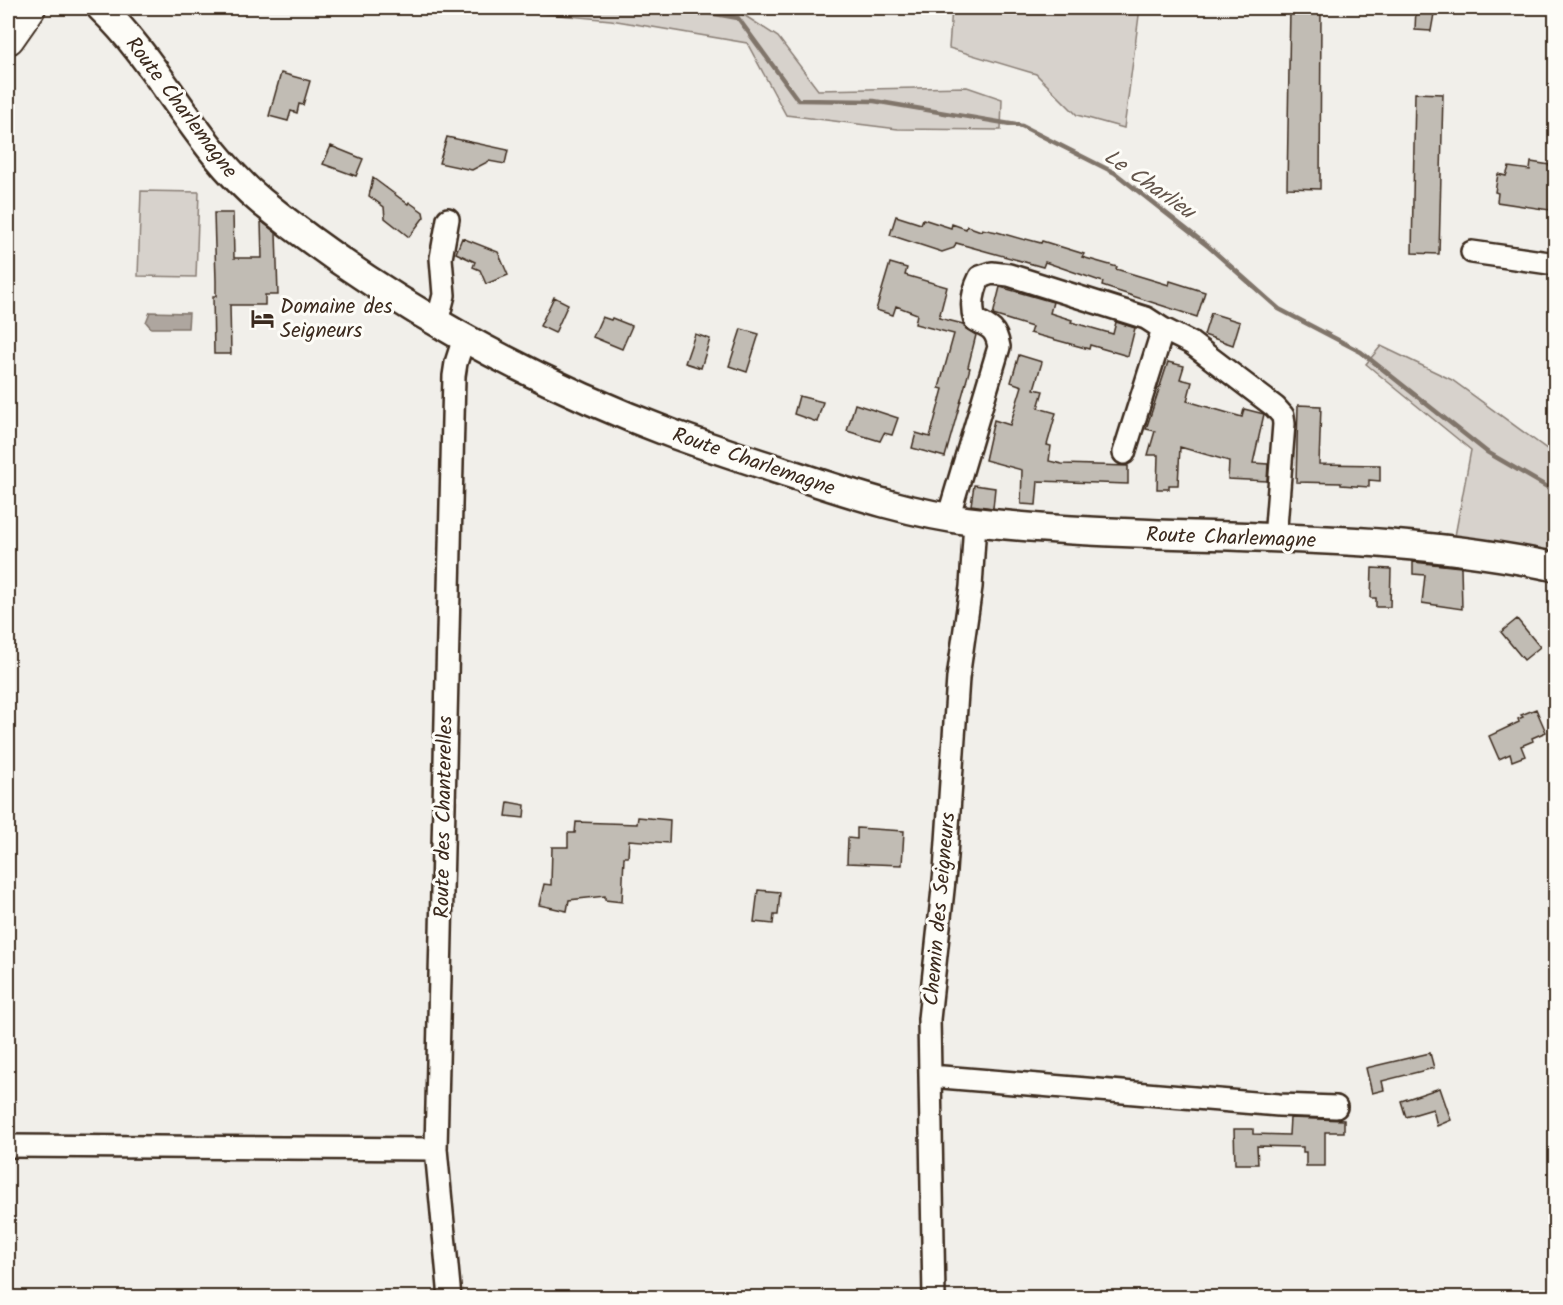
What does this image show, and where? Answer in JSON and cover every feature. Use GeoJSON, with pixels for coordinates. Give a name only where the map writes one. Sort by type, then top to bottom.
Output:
{"type":"FeatureCollection","features":[{"type":"Feature","properties":{"kind":"highway"},"geometry":{"type":"LineString","coordinates":[[8,38],[29,8]]}},
{"type":"Feature","properties":{"kind":"main road","name":"Route Charlemagne"},"geometry":{"type":"LineString","coordinates":[[104,8],[136,46],[209,146],[242,185],[306,235],[436,322],[464,338],[534,374],[671,433],[849,493],[948,518],[1040,528],[1371,542],[1515,558],[1556,567]]}},
{"type":"Feature","properties":{"kind":"street"},"geometry":{"type":"LineString","coordinates":[[436,322],[444,295],[441,258],[448,219]]}},
{"type":"Feature","properties":{"kind":"street"},"geometry":{"type":"LineString","coordinates":[[1472,252],[1556,264]]}},
{"type":"Feature","properties":{"kind":"street"},"geometry":{"type":"LineString","coordinates":[[948,518],[999,346],[996,334],[988,326],[975,321],[971,309],[975,287],[980,277],[992,273],[1009,275],[1146,318],[1191,343],[1275,407],[1283,416],[1275,539]]}},
{"type":"Feature","properties":{"kind":"street"},"geometry":{"type":"LineString","coordinates":[[1124,453],[1163,329]]}},
{"type":"Feature","properties":{"kind":"street","name":"Route des Chanterelles"},"geometry":{"type":"LineString","coordinates":[[450,1298],[436,1149],[454,386],[456,363],[464,338]]}},
{"type":"Feature","properties":{"kind":"street","name":"Chemin des Seigneurs"},"geometry":{"type":"LineString","coordinates":[[934,1298],[929,1018],[945,872],[958,678],[971,587],[975,522]]}},
{"type":"Feature","properties":{"kind":"street"},"geometry":{"type":"LineString","coordinates":[[930,1076],[1279,1106],[1336,1107]]}},
{"type":"Feature","properties":{"kind":"street"},"geometry":{"type":"LineString","coordinates":[[8,1146],[436,1149]]}},
{"type":"Feature","properties":{"kind":"shaded area"},"geometry":{"type":"Polygon","coordinates":[[[485,8],[733,8],[778,37],[818,90],[967,87],[1002,99],[1001,130],[898,129],[786,115],[747,43],[611,20],[485,8]]]}},
{"type":"Feature","properties":{"kind":"shaded area"},"geometry":{"type":"Polygon","coordinates":[[[952,8],[1140,8],[1124,128],[1077,115],[1036,74],[949,48],[952,8]]]}},
{"type":"Feature","properties":{"kind":"shaded area"},"geometry":{"type":"Polygon","coordinates":[[[141,191],[199,192],[196,277],[138,276],[141,191]]]}},
{"type":"Feature","properties":{"kind":"shaded area"},"geometry":{"type":"Polygon","coordinates":[[[150,312],[189,313],[188,328],[151,328],[146,322],[150,312]]]}},
{"type":"Feature","properties":{"kind":"shaded area"},"geometry":{"type":"Polygon","coordinates":[[[1381,346],[1452,380],[1555,455],[1555,557],[1455,536],[1471,450],[1366,364],[1381,346]]]}},
{"type":"Feature","properties":{"kind":"building"},"geometry":{"type":"Polygon","coordinates":[[[1290,8],[1321,8],[1320,189],[1287,188],[1290,8]]]}},
{"type":"Feature","properties":{"kind":"building"},"geometry":{"type":"Polygon","coordinates":[[[1416,8],[1435,8],[1431,31],[1415,30],[1416,8]]]}},
{"type":"Feature","properties":{"kind":"building"},"geometry":{"type":"Polygon","coordinates":[[[281,73],[310,81],[303,105],[299,104],[297,113],[291,111],[288,121],[269,116],[281,73]]]}},
{"type":"Feature","properties":{"kind":"building"},"geometry":{"type":"Polygon","coordinates":[[[1415,93],[1443,94],[1439,254],[1412,253],[1415,93]]]}},
{"type":"Feature","properties":{"kind":"building"},"geometry":{"type":"Polygon","coordinates":[[[447,137],[508,150],[505,164],[489,161],[472,170],[439,163],[447,137]]]}},
{"type":"Feature","properties":{"kind":"building"},"geometry":{"type":"Polygon","coordinates":[[[331,146],[363,159],[356,176],[323,164],[331,146]]]}},
{"type":"Feature","properties":{"kind":"building"},"geometry":{"type":"Polygon","coordinates":[[[1531,162],[1556,166],[1556,211],[1497,202],[1498,193],[1495,192],[1498,174],[1506,176],[1509,167],[1530,170],[1531,162]]]}},
{"type":"Feature","properties":{"kind":"building"},"geometry":{"type":"Polygon","coordinates":[[[373,178],[408,204],[409,202],[423,212],[424,217],[409,237],[385,218],[384,207],[369,196],[373,178]]]}},
{"type":"Feature","properties":{"kind":"building"},"geometry":{"type":"Polygon","coordinates":[[[214,213],[233,213],[234,258],[262,258],[261,221],[276,233],[278,295],[265,295],[265,305],[230,305],[231,354],[214,354],[213,296],[216,296],[216,281],[214,213]]]}},
{"type":"Feature","properties":{"kind":"building"},"geometry":{"type":"Polygon","coordinates":[[[896,216],[921,224],[923,219],[951,228],[952,224],[966,229],[967,226],[1025,240],[1041,243],[1042,241],[1084,254],[1082,257],[1117,267],[1116,269],[1169,285],[1170,281],[1205,292],[1197,317],[1102,286],[1103,282],[1045,262],[1043,267],[956,243],[954,248],[942,252],[890,235],[896,216]]]}},
{"type":"Feature","properties":{"kind":"building"},"geometry":{"type":"Polygon","coordinates":[[[462,238],[498,252],[508,275],[486,284],[480,270],[473,267],[475,262],[456,253],[462,238]]]}},
{"type":"Feature","properties":{"kind":"building"},"geometry":{"type":"Polygon","coordinates":[[[890,263],[907,268],[905,275],[947,287],[939,318],[963,324],[966,329],[976,335],[968,367],[970,368],[945,457],[912,448],[916,433],[930,437],[943,389],[939,388],[954,334],[915,324],[917,314],[896,306],[893,315],[876,310],[890,263]]]}},
{"type":"Feature","properties":{"kind":"building"},"geometry":{"type":"Polygon","coordinates":[[[1000,287],[1053,302],[1050,313],[1072,320],[1071,322],[1113,334],[1116,322],[1135,328],[1128,356],[1090,345],[1089,349],[1030,333],[1032,327],[993,315],[1000,287]]]}},
{"type":"Feature","properties":{"kind":"building"},"geometry":{"type":"Polygon","coordinates":[[[554,297],[568,304],[555,333],[540,326],[554,297]]]}},
{"type":"Feature","properties":{"kind":"building"},"geometry":{"type":"Polygon","coordinates":[[[1211,313],[1240,322],[1233,345],[1204,335],[1211,313]]]}},
{"type":"Feature","properties":{"kind":"building"},"geometry":{"type":"Polygon","coordinates":[[[602,317],[611,320],[612,318],[632,326],[622,349],[593,337],[602,317]]]}},
{"type":"Feature","properties":{"kind":"building"},"geometry":{"type":"Polygon","coordinates":[[[741,329],[759,334],[747,372],[729,366],[741,329]]]}},
{"type":"Feature","properties":{"kind":"building"},"geometry":{"type":"Polygon","coordinates":[[[695,334],[710,339],[701,368],[685,363],[695,334]]]}},
{"type":"Feature","properties":{"kind":"building"},"geometry":{"type":"Polygon","coordinates":[[[1019,355],[1042,362],[1034,389],[1043,391],[1038,408],[1056,413],[1047,445],[1051,446],[1049,461],[1062,464],[1128,466],[1128,484],[1038,481],[1036,505],[1021,504],[1022,470],[985,460],[994,420],[1010,425],[1022,386],[1011,382],[1019,355]]]}},
{"type":"Feature","properties":{"kind":"building"},"geometry":{"type":"Polygon","coordinates":[[[1168,362],[1184,366],[1180,379],[1192,382],[1187,401],[1242,417],[1244,409],[1264,414],[1253,463],[1268,464],[1267,481],[1228,479],[1229,461],[1180,447],[1178,485],[1169,485],[1169,489],[1157,489],[1158,455],[1148,455],[1155,431],[1146,429],[1168,362]]]}},
{"type":"Feature","properties":{"kind":"building"},"geometry":{"type":"Polygon","coordinates":[[[799,396],[823,402],[817,422],[794,414],[799,396]]]}},
{"type":"Feature","properties":{"kind":"building"},"geometry":{"type":"Polygon","coordinates":[[[855,404],[898,418],[892,435],[884,433],[880,441],[847,431],[855,404]]]}},
{"type":"Feature","properties":{"kind":"building"},"geometry":{"type":"Polygon","coordinates":[[[1298,405],[1321,406],[1319,464],[1380,465],[1380,481],[1369,480],[1369,487],[1341,485],[1341,483],[1296,482],[1298,405]]]}},
{"type":"Feature","properties":{"kind":"building"},"geometry":{"type":"Polygon","coordinates":[[[974,485],[995,488],[993,508],[971,505],[974,485]]]}},
{"type":"Feature","properties":{"kind":"building"},"geometry":{"type":"Polygon","coordinates":[[[1413,562],[1461,567],[1462,609],[1422,603],[1425,575],[1413,574],[1413,562]]]}},
{"type":"Feature","properties":{"kind":"building"},"geometry":{"type":"Polygon","coordinates":[[[1372,568],[1391,569],[1390,607],[1376,607],[1376,598],[1371,598],[1372,568]]]}},
{"type":"Feature","properties":{"kind":"building"},"geometry":{"type":"Polygon","coordinates":[[[1517,619],[1540,647],[1524,660],[1501,632],[1517,619]]]}},
{"type":"Feature","properties":{"kind":"building"},"geometry":{"type":"Polygon","coordinates":[[[1536,709],[1546,732],[1521,746],[1525,756],[1512,761],[1510,754],[1499,759],[1489,736],[1519,722],[1518,719],[1523,717],[1521,715],[1536,709]]]}},
{"type":"Feature","properties":{"kind":"building"},"geometry":{"type":"Polygon","coordinates":[[[508,802],[525,805],[524,818],[506,816],[508,802]]]}},
{"type":"Feature","properties":{"kind":"building"},"geometry":{"type":"Polygon","coordinates":[[[638,817],[670,820],[669,843],[629,840],[628,857],[624,857],[622,902],[605,900],[605,896],[569,900],[567,911],[539,905],[544,884],[551,885],[552,847],[568,847],[568,833],[575,833],[576,822],[637,824],[638,817]]]}},
{"type":"Feature","properties":{"kind":"building"},"geometry":{"type":"Polygon","coordinates":[[[857,828],[904,831],[902,865],[847,863],[848,838],[857,839],[857,828]]]}},
{"type":"Feature","properties":{"kind":"building"},"geometry":{"type":"Polygon","coordinates":[[[758,890],[780,892],[778,915],[774,915],[773,924],[754,922],[758,890]]]}},
{"type":"Feature","properties":{"kind":"building"},"geometry":{"type":"Polygon","coordinates":[[[1430,1053],[1434,1068],[1382,1081],[1384,1090],[1372,1093],[1366,1068],[1430,1053]]]}},
{"type":"Feature","properties":{"kind":"building"},"geometry":{"type":"Polygon","coordinates":[[[1440,1088],[1451,1120],[1437,1126],[1433,1109],[1406,1117],[1401,1101],[1440,1088]]]}},
{"type":"Feature","properties":{"kind":"building"},"geometry":{"type":"Polygon","coordinates":[[[1290,1118],[1344,1120],[1344,1132],[1325,1132],[1325,1166],[1306,1166],[1306,1152],[1303,1152],[1303,1147],[1257,1146],[1258,1164],[1235,1164],[1234,1129],[1253,1129],[1253,1134],[1289,1135],[1290,1118]]]}},
{"type":"Feature","properties":{"kind":"waterway","name":"Le Charlieu"},"geometry":{"type":"LineString","coordinates":[[656,8],[687,9],[738,18],[798,100],[874,101],[1022,126],[1115,173],[1209,247],[1279,309],[1361,352],[1487,452],[1556,492]]}},
{"type":"Feature","properties":{"kind":"place","name":"Domaine des Seigneurs"},"geometry":{"type":"Point","coordinates":[262,318]}}]}
